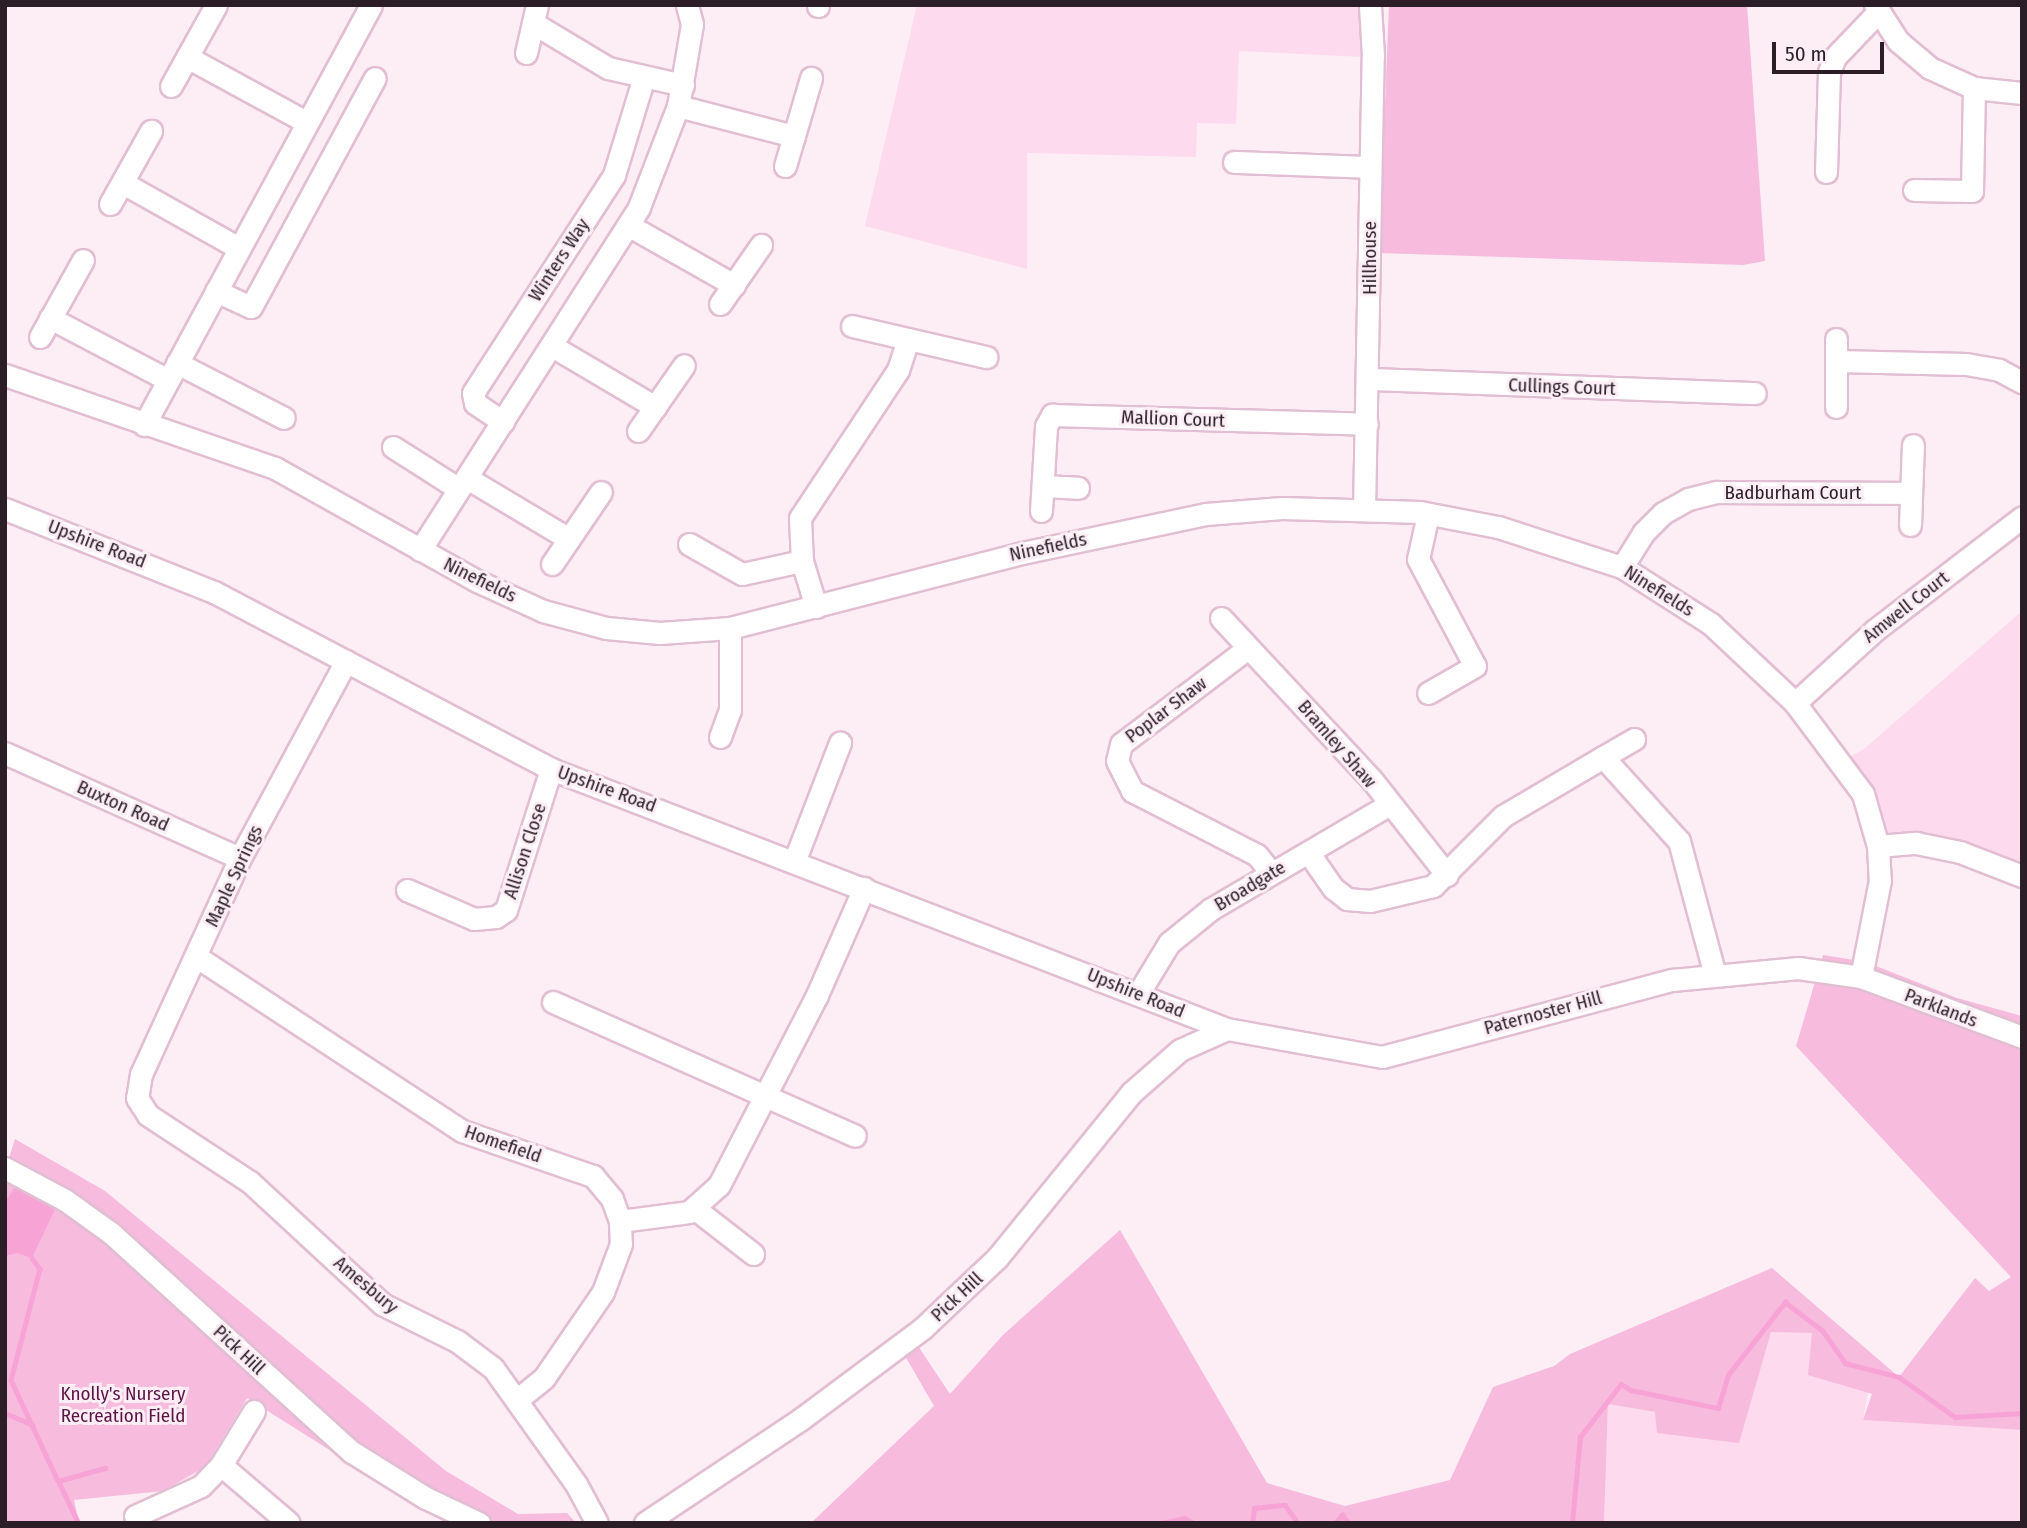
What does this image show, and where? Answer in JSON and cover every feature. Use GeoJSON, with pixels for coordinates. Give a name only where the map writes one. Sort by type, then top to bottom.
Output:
{"type":"FeatureCollection","features":[{"type":"Feature","properties":{"kind":"street"},"geometry":{"type":"LineString","coordinates":[[171,86],[216,5]]}},
{"type":"Feature","properties":{"kind":"street"},"geometry":{"type":"LineString","coordinates":[[144,425],[371,5]]}},
{"type":"Feature","properties":{"kind":"street","name":"Winters Way"},"geometry":{"type":"LineString","coordinates":[[420,550],[639,208],[678,106],[683,85],[692,23],[687,5]]}},
{"type":"Feature","properties":{"kind":"street","name":"Hillhouse"},"geometry":{"type":"LineString","coordinates":[[1364,510],[1369,379],[1370,5]]}},
{"type":"Feature","properties":{"kind":"street"},"geometry":{"type":"LineString","coordinates":[[1826,172],[1829,72],[1835,57],[1877,9],[1912,55],[1975,88],[2022,93]]}},
{"type":"Feature","properties":{"kind":"street"},"geometry":{"type":"LineString","coordinates":[[526,54],[535,14],[608,68],[683,85]]}},
{"type":"Feature","properties":{"kind":"street"},"geometry":{"type":"LineString","coordinates":[[187,57],[306,122]]}},
{"type":"Feature","properties":{"kind":"street","name":"Winters Way"},"geometry":{"type":"LineString","coordinates":[[503,422],[475,403],[472,393],[614,175],[644,77]]}},
{"type":"Feature","properties":{"kind":"street"},"geometry":{"type":"LineString","coordinates":[[216,291],[251,307],[375,78]]}},
{"type":"Feature","properties":{"kind":"street"},"geometry":{"type":"LineString","coordinates":[[785,166],[811,78]]}},
{"type":"Feature","properties":{"kind":"street"},"geometry":{"type":"LineString","coordinates":[[331,80],[364,98]]}},
{"type":"Feature","properties":{"kind":"street"},"geometry":{"type":"LineString","coordinates":[[1914,190],[1972,191],[1975,88]]}},
{"type":"Feature","properties":{"kind":"street"},"geometry":{"type":"LineString","coordinates":[[678,106],[794,136]]}},
{"type":"Feature","properties":{"kind":"street"},"geometry":{"type":"LineString","coordinates":[[110,204],[151,131]]}},
{"type":"Feature","properties":{"kind":"street"},"geometry":{"type":"LineString","coordinates":[[1234,162],[1370,167]]}},
{"type":"Feature","properties":{"kind":"street"},"geometry":{"type":"LineString","coordinates":[[123,183],[239,248]]}},
{"type":"Feature","properties":{"kind":"street"},"geometry":{"type":"LineString","coordinates":[[628,225],[734,285]]}},
{"type":"Feature","properties":{"kind":"street"},"geometry":{"type":"LineString","coordinates":[[720,304],[761,245]]}},
{"type":"Feature","properties":{"kind":"street"},"geometry":{"type":"LineString","coordinates":[[40,337],[83,260]]}},
{"type":"Feature","properties":{"kind":"street"},"geometry":{"type":"LineString","coordinates":[[50,318],[284,418]]}},
{"type":"Feature","properties":{"kind":"street"},"geometry":{"type":"LineString","coordinates":[[852,326],[986,357]]}},
{"type":"Feature","properties":{"kind":"street"},"geometry":{"type":"LineString","coordinates":[[816,607],[802,561],[800,519],[898,370],[908,340]]}},
{"type":"Feature","properties":{"kind":"street"},"geometry":{"type":"LineString","coordinates":[[552,346],[655,407]]}},
{"type":"Feature","properties":{"kind":"street"},"geometry":{"type":"LineString","coordinates":[[1836,407],[1836,350],[1966,364],[1999,370],[2022,382]]}},
{"type":"Feature","properties":{"kind":"street"},"geometry":{"type":"LineString","coordinates":[[638,431],[684,365]]}},
{"type":"Feature","properties":{"kind":"street","name":"Ninefields"},"geometry":{"type":"LineString","coordinates":[[5,376],[275,468],[420,550],[543,611],[606,628],[660,633],[730,628],[1022,552],[1206,514],[1282,508],[1428,514],[1498,527],[1622,567],[1711,624],[1795,703],[1863,794],[1878,846],[1880,880],[1861,976]]}},
{"type":"Feature","properties":{"kind":"street","name":"Cullings Court"},"geometry":{"type":"LineString","coordinates":[[1369,379],[1755,393]]}},
{"type":"Feature","properties":{"kind":"street","name":"Mallion Court"},"geometry":{"type":"LineString","coordinates":[[1041,511],[1046,426],[1052,415],[1367,424]]}},
{"type":"Feature","properties":{"kind":"street"},"geometry":{"type":"LineString","coordinates":[[1910,524],[1913,445]]}},
{"type":"Feature","properties":{"kind":"street"},"geometry":{"type":"LineString","coordinates":[[393,447],[569,539]]}},
{"type":"Feature","properties":{"kind":"street"},"geometry":{"type":"LineString","coordinates":[[1043,486],[1078,488]]}},
{"type":"Feature","properties":{"kind":"street"},"geometry":{"type":"LineString","coordinates":[[552,564],[601,492]]}},
{"type":"Feature","properties":{"kind":"street","name":"Badburham Court"},"geometry":{"type":"LineString","coordinates":[[1622,567],[1643,533],[1663,513],[1688,499],[1717,492],[1911,493]]}},
{"type":"Feature","properties":{"kind":"street","name":"Upshire Road"},"geometry":{"type":"LineString","coordinates":[[5,509],[214,592],[551,769],[1227,1029]]}},
{"type":"Feature","properties":{"kind":"street"},"geometry":{"type":"LineString","coordinates":[[1428,514],[1418,559],[1475,666],[1428,693]]}},
{"type":"Feature","properties":{"kind":"street","name":"Amwell Court"},"geometry":{"type":"LineString","coordinates":[[1795,703],[1875,631],[2022,517]]}},
{"type":"Feature","properties":{"kind":"street"},"geometry":{"type":"LineString","coordinates":[[688,544],[742,574],[802,561]]}},
{"type":"Feature","properties":{"kind":"street","name":"Bramley Shaw"},"geometry":{"type":"LineString","coordinates":[[1221,618],[1372,780],[1388,805],[1447,875]]}},
{"type":"Feature","properties":{"kind":"street"},"geometry":{"type":"LineString","coordinates":[[720,737],[730,710],[730,628]]}},
{"type":"Feature","properties":{"kind":"street","name":"Poplar Shaw"},"geometry":{"type":"LineString","coordinates":[[1248,648],[1121,744],[1117,761],[1132,791],[1257,855],[1271,872]]}},
{"type":"Feature","properties":{"kind":"street","name":"Maple Springs"},"geometry":{"type":"LineString","coordinates":[[137,1098],[141,1074],[197,957],[240,858],[346,661]]}},
{"type":"Feature","properties":{"kind":"street"},"geometry":{"type":"LineString","coordinates":[[1308,852],[1333,888],[1347,899],[1370,901],[1433,886],[1447,875],[1503,816],[1634,739]]}},
{"type":"Feature","properties":{"kind":"street"},"geometry":{"type":"LineString","coordinates":[[794,862],[840,743]]}},
{"type":"Feature","properties":{"kind":"street","name":"Buxton Road"},"geometry":{"type":"LineString","coordinates":[[5,753],[240,858]]}},
{"type":"Feature","properties":{"kind":"street"},"geometry":{"type":"LineString","coordinates":[[1603,757],[1679,841],[1714,972]]}},
{"type":"Feature","properties":{"kind":"street","name":"Allison Close"},"geometry":{"type":"LineString","coordinates":[[407,890],[474,919],[484,920],[506,910],[551,769]]}},
{"type":"Feature","properties":{"kind":"street","name":"Broadgate"},"geometry":{"type":"LineString","coordinates":[[1138,994],[1169,943],[1211,909],[1388,805]]}},
{"type":"Feature","properties":{"kind":"street"},"geometry":{"type":"LineString","coordinates":[[1878,846],[1916,843],[1960,852],[2022,876]]}},
{"type":"Feature","properties":{"kind":"street"},"geometry":{"type":"LineString","coordinates":[[518,1399],[544,1378],[603,1292],[621,1244],[620,1221],[667,1218],[694,1208],[719,1185],[763,1093],[817,995],[864,888]]}},
{"type":"Feature","properties":{"kind":"street","name":"Homefield"},"geometry":{"type":"LineString","coordinates":[[197,957],[462,1131],[593,1176],[612,1199],[620,1221]]}},
{"type":"Feature","properties":{"kind":"street","name":"Paternoster Hill"},"geometry":{"type":"LineString","coordinates":[[1227,1029],[1382,1057],[1714,972],[1798,968],[1861,976]]}},
{"type":"Feature","properties":{"kind":"street","name":"Parklands"},"geometry":{"type":"LineString","coordinates":[[1861,976],[2022,1037]]}},
{"type":"Feature","properties":{"kind":"street"},"geometry":{"type":"LineString","coordinates":[[553,1002],[855,1136]]}},
{"type":"Feature","properties":{"kind":"street","name":"Pick Hill"},"geometry":{"type":"LineString","coordinates":[[645,1523],[801,1419],[923,1328],[997,1258],[1131,1093],[1180,1049],[1227,1029]]}},
{"type":"Feature","properties":{"kind":"street","name":"Amesbury"},"geometry":{"type":"LineString","coordinates":[[137,1098],[148,1115],[227,1163],[260,1189],[382,1304],[457,1341],[493,1368],[518,1399],[597,1523]]}},
{"type":"Feature","properties":{"kind":"street","name":"Pick Hill"},"geometry":{"type":"LineString","coordinates":[[5,1168],[65,1200],[111,1233],[352,1452],[426,1498],[479,1523]]}},
{"type":"Feature","properties":{"kind":"street"},"geometry":{"type":"LineString","coordinates":[[694,1208],[753,1254]]}},
{"type":"Feature","properties":{"kind":"street"},"geometry":{"type":"LineString","coordinates":[[135,1516],[201,1486],[221,1465],[254,1411]]}},
{"type":"Feature","properties":{"kind":"street"},"geometry":{"type":"LineString","coordinates":[[221,1465],[289,1523]]}},
{"type":"Feature","properties":{"kind":"shaded area"},"geometry":{"type":"Polygon","coordinates":[[[917,5],[1367,5],[1364,57],[1239,51],[1236,124],[1197,123],[1196,157],[1027,153],[1027,269],[865,226],[917,5]]]}},
{"type":"Feature","properties":{"kind":"shaded area"},"geometry":{"type":"Polygon","coordinates":[[[2022,611],[2022,876],[1998,866],[1878,846],[1843,761],[1864,749],[2022,611]]]}},
{"type":"Feature","properties":{"kind":"shaded area"},"geometry":{"type":"Polygon","coordinates":[[[15,1187],[56,1207],[32,1258],[17,1253],[5,1256],[5,1202],[15,1187]]]}},
{"type":"Feature","properties":{"kind":"shaded area"},"geometry":{"type":"Polygon","coordinates":[[[1771,1332],[1812,1333],[1868,1391],[1863,1420],[2022,1430],[2022,1523],[1604,1523],[1608,1404],[1655,1412],[1771,1332]]]}},
{"type":"Feature","properties":{"kind":"green space"},"geometry":{"type":"Polygon","coordinates":[[[1389,5],[1747,5],[1765,261],[1743,265],[1379,253],[1389,5]]]}},
{"type":"Feature","properties":{"kind":"green space"},"geometry":{"type":"Polygon","coordinates":[[[1823,955],[1866,962],[1957,998],[2022,1016],[2022,1430],[1863,1420],[1872,1394],[1808,1375],[1812,1333],[1771,1332],[1739,1443],[1657,1433],[1655,1412],[1608,1404],[1604,1523],[811,1523],[934,1406],[905,1356],[916,1343],[950,1394],[1003,1335],[1120,1230],[1267,1483],[1345,1506],[1450,1480],[1493,1387],[1554,1366],[1570,1354],[1772,1268],[1899,1377],[1975,1278],[1989,1291],[2011,1277],[1796,1046],[1823,955]]]}},
{"type":"Feature","properties":{"kind":"green space","name":"Knolly's Nursery Recreation Field"},"geometry":{"type":"Polygon","coordinates":[[[15,1139],[105,1191],[446,1471],[518,1514],[567,1513],[576,1523],[446,1523],[247,1398],[205,1467],[163,1491],[74,1500],[79,1523],[5,1523],[5,1171],[15,1139]]]}},
{"type":"Feature","properties":{"kind":"waterway"},"geometry":{"type":"LineString","coordinates":[[32,1258],[40,1269],[11,1380],[58,1481]]}},
{"type":"Feature","properties":{"kind":"waterway"},"geometry":{"type":"LineString","coordinates":[[1572,1523],[1580,1437],[1621,1384],[1631,1390],[1718,1408],[1728,1375],[1785,1302],[1823,1331],[1845,1363],[1899,1377],[1955,1417],[2022,1413]]}},
{"type":"Feature","properties":{"kind":"waterway"},"geometry":{"type":"LineString","coordinates":[[5,1413],[33,1425]]}},
{"type":"Feature","properties":{"kind":"waterway"},"geometry":{"type":"LineString","coordinates":[[78,1523],[58,1481],[105,1468]]}},
{"type":"Feature","properties":{"kind":"waterway"},"geometry":{"type":"LineString","coordinates":[[1252,1523],[1254,1508],[1285,1505],[1298,1523]]}},
{"type":"Feature","properties":{"kind":"waterway"},"geometry":{"type":"LineString","coordinates":[[1335,1523],[1342,1515],[1349,1523]]}},
{"type":"Feature","properties":{"kind":"waterway"},"geometry":{"type":"LineString","coordinates":[[1161,1523],[1184,1518],[1193,1523]]}}]}
